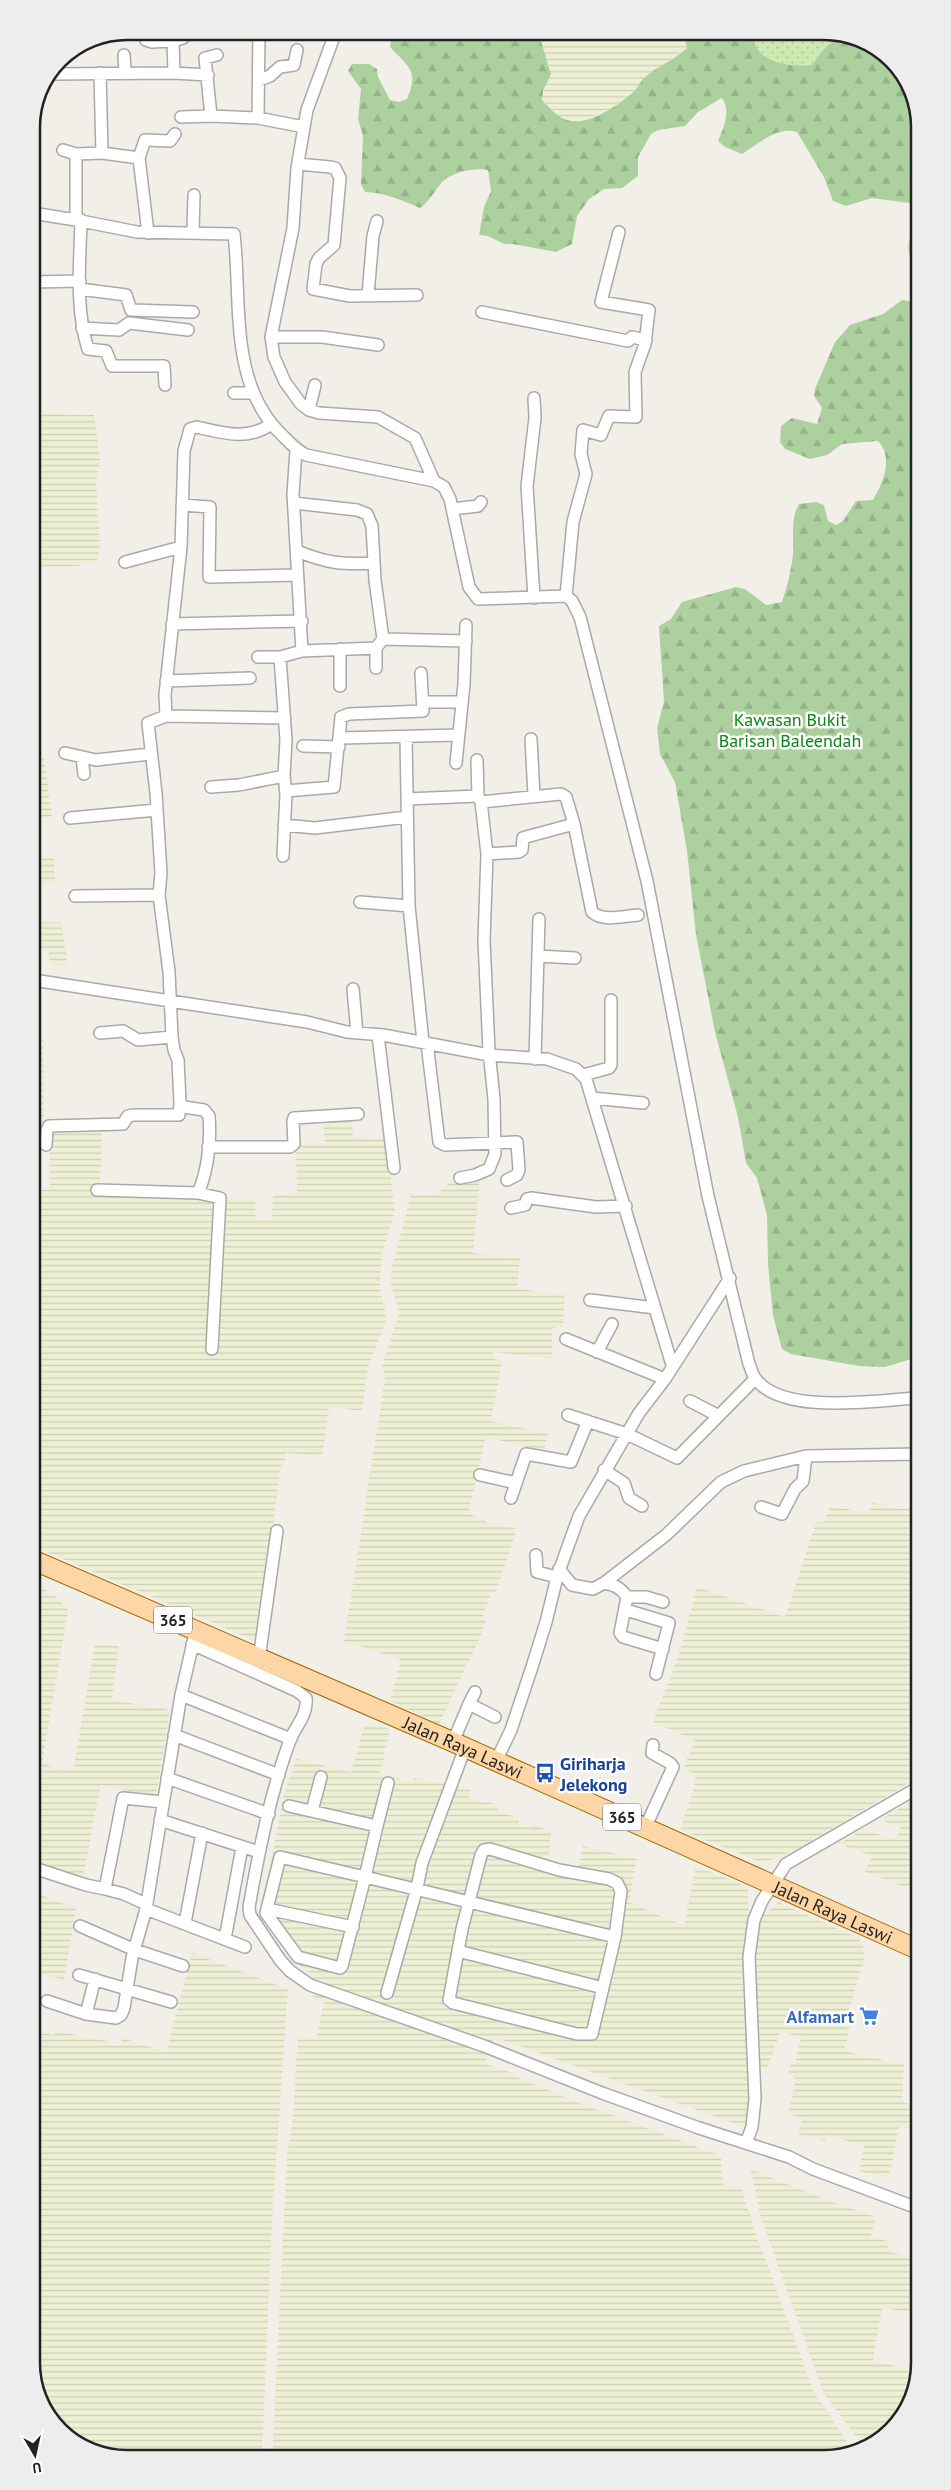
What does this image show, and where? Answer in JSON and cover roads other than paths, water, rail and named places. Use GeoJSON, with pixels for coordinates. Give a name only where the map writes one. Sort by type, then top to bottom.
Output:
{"type":"FeatureCollection","features":[{"type":"Feature","properties":{"kind":"main road","name":"Jalan Raya Laswi"},"geometry":{"type":"LineString","coordinates":[[40,1563],[201,1641],[258,1659],[459,1745],[911,1946]]}},
{"type":"Feature","properties":{"kind":"street"},"geometry":{"type":"LineString","coordinates":[[146,40],[176,40]]}},
{"type":"Feature","properties":{"kind":"street"},"geometry":{"type":"LineString","coordinates":[[258,118],[259,40]]}},
{"type":"Feature","properties":{"kind":"street"},"geometry":{"type":"LineString","coordinates":[[333,40],[307,110],[298,164],[293,228],[271,338],[274,357],[284,382],[301,404],[309,410],[319,413],[378,418],[393,424],[415,438],[434,481]]}},
{"type":"Feature","properties":{"kind":"street"},"geometry":{"type":"LineString","coordinates":[[173,41],[174,73]]}},
{"type":"Feature","properties":{"kind":"street"},"geometry":{"type":"LineString","coordinates":[[259,80],[270,76],[280,67],[294,65],[297,50]]}},
{"type":"Feature","properties":{"kind":"street"},"geometry":{"type":"LineString","coordinates":[[124,55],[125,72]]}},
{"type":"Feature","properties":{"kind":"street"},"geometry":{"type":"LineString","coordinates":[[211,116],[205,58],[217,55]]}},
{"type":"Feature","properties":{"kind":"street"},"geometry":{"type":"LineString","coordinates":[[58,74],[125,72],[208,75]]}},
{"type":"Feature","properties":{"kind":"street"},"geometry":{"type":"LineString","coordinates":[[100,73],[102,152]]}},
{"type":"Feature","properties":{"kind":"street"},"geometry":{"type":"LineString","coordinates":[[180,117],[258,118],[304,127]]}},
{"type":"Feature","properties":{"kind":"street"},"geometry":{"type":"LineString","coordinates":[[148,233],[139,158],[145,140],[170,141],[175,134]]}},
{"type":"Feature","properties":{"kind":"street"},"geometry":{"type":"LineString","coordinates":[[63,150],[76,154],[102,152],[139,158]]}},
{"type":"Feature","properties":{"kind":"street"},"geometry":{"type":"LineString","coordinates":[[76,154],[82,328],[88,349],[106,351],[112,366],[164,366],[165,385]]}},
{"type":"Feature","properties":{"kind":"street"},"geometry":{"type":"LineString","coordinates":[[298,164],[335,168],[340,178],[334,245],[319,258],[312,289],[339,295],[417,295]]}},
{"type":"Feature","properties":{"kind":"street"},"geometry":{"type":"LineString","coordinates":[[193,232],[194,195]]}},
{"type":"Feature","properties":{"kind":"street"},"geometry":{"type":"LineString","coordinates":[[40,215],[79,220],[113,229],[148,233],[193,232],[234,234],[244,364],[252,393],[271,424],[296,450],[320,458],[434,481],[444,487],[452,509],[472,593],[478,599],[566,596],[572,601],[580,617],[647,881],[708,1196],[730,1278],[749,1364],[755,1379],[786,1398],[800,1401],[842,1403],[911,1398]]}},
{"type":"Feature","properties":{"kind":"street"},"geometry":{"type":"LineString","coordinates":[[368,295],[373,236],[378,221]]}},
{"type":"Feature","properties":{"kind":"street"},"geometry":{"type":"LineString","coordinates":[[566,596],[573,522],[586,474],[581,454],[583,430],[601,435],[609,416],[636,417],[635,372],[646,340],[649,310],[601,302],[619,232]]}},
{"type":"Feature","properties":{"kind":"street"},"geometry":{"type":"LineString","coordinates":[[40,282],[80,285],[126,295],[131,310],[193,312]]}},
{"type":"Feature","properties":{"kind":"street"},"geometry":{"type":"LineString","coordinates":[[482,312],[628,341],[632,337],[646,340]]}},
{"type":"Feature","properties":{"kind":"street"},"geometry":{"type":"LineString","coordinates":[[82,328],[119,330],[128,323],[188,330]]}},
{"type":"Feature","properties":{"kind":"street"},"geometry":{"type":"LineString","coordinates":[[271,338],[322,337],[378,345]]}},
{"type":"Feature","properties":{"kind":"street"},"geometry":{"type":"LineString","coordinates":[[309,410],[314,386]]}},
{"type":"Feature","properties":{"kind":"street"},"geometry":{"type":"LineString","coordinates":[[234,393],[252,393]]}},
{"type":"Feature","properties":{"kind":"street"},"geometry":{"type":"LineString","coordinates":[[534,398],[535,418],[527,486],[534,598]]}},
{"type":"Feature","properties":{"kind":"street"},"geometry":{"type":"LineString","coordinates":[[166,716],[166,680],[181,547],[184,451],[190,429],[196,427],[254,434],[271,424]]}},
{"type":"Feature","properties":{"kind":"street"},"geometry":{"type":"LineString","coordinates":[[296,450],[294,503],[297,574],[302,621],[302,651]]}},
{"type":"Feature","properties":{"kind":"street"},"geometry":{"type":"LineString","coordinates":[[452,509],[478,506],[480,502]]}},
{"type":"Feature","properties":{"kind":"street"},"geometry":{"type":"LineString","coordinates":[[294,503],[356,510],[367,514],[372,526],[380,644],[376,668]]}},
{"type":"Feature","properties":{"kind":"street"},"geometry":{"type":"LineString","coordinates":[[182,505],[210,507],[209,577],[297,574]]}},
{"type":"Feature","properties":{"kind":"street"},"geometry":{"type":"LineString","coordinates":[[124,562],[181,547]]}},
{"type":"Feature","properties":{"kind":"street"},"geometry":{"type":"LineString","coordinates":[[297,551],[335,564],[374,563]]}},
{"type":"Feature","properties":{"kind":"street"},"geometry":{"type":"LineString","coordinates":[[172,624],[302,621]]}},
{"type":"Feature","properties":{"kind":"street"},"geometry":{"type":"LineString","coordinates":[[456,763],[462,702],[466,625]]}},
{"type":"Feature","properties":{"kind":"street"},"geometry":{"type":"LineString","coordinates":[[258,657],[280,657],[302,651],[380,644],[466,641]]}},
{"type":"Feature","properties":{"kind":"street"},"geometry":{"type":"LineString","coordinates":[[340,649],[340,686]]}},
{"type":"Feature","properties":{"kind":"street"},"geometry":{"type":"LineString","coordinates":[[280,657],[286,740],[283,856]]}},
{"type":"Feature","properties":{"kind":"street"},"geometry":{"type":"LineString","coordinates":[[286,791],[334,788],[342,716],[424,710],[421,673]]}},
{"type":"Feature","properties":{"kind":"street"},"geometry":{"type":"LineString","coordinates":[[166,680],[250,678]]}},
{"type":"Feature","properties":{"kind":"street"},"geometry":{"type":"LineString","coordinates":[[424,702],[462,702]]}},
{"type":"Feature","properties":{"kind":"street"},"geometry":{"type":"LineString","coordinates":[[46,1146],[47,1130],[50,1126],[122,1124],[128,1116],[133,1114],[179,1115],[178,1060],[172,1037],[171,1001],[159,895],[160,871],[157,810],[148,722],[166,716],[285,718]]}},
{"type":"Feature","properties":{"kind":"street"},"geometry":{"type":"LineString","coordinates":[[303,746],[406,737],[458,735]]}},
{"type":"Feature","properties":{"kind":"street"},"geometry":{"type":"LineString","coordinates":[[406,737],[409,906],[439,1142],[445,1146],[489,1145],[514,1142],[518,1144],[519,1170],[517,1175],[507,1180]]}},
{"type":"Feature","properties":{"kind":"street"},"geometry":{"type":"LineString","coordinates":[[531,739],[534,796]]}},
{"type":"Feature","properties":{"kind":"street"},"geometry":{"type":"LineString","coordinates":[[65,753],[82,758],[112,759],[150,754]]}},
{"type":"Feature","properties":{"kind":"street"},"geometry":{"type":"LineString","coordinates":[[82,758],[84,774]]}},
{"type":"Feature","properties":{"kind":"street"},"geometry":{"type":"LineString","coordinates":[[460,1178],[475,1175],[489,1168],[494,1159],[489,1145],[494,1100],[488,1048],[484,940],[487,854],[477,760]]}},
{"type":"Feature","properties":{"kind":"street"},"geometry":{"type":"LineString","coordinates":[[211,787],[238,785],[284,776]]}},
{"type":"Feature","properties":{"kind":"street"},"geometry":{"type":"LineString","coordinates":[[407,799],[480,799],[534,796],[538,798],[563,795],[574,824],[592,912],[599,916],[610,918],[638,915]]}},
{"type":"Feature","properties":{"kind":"street"},"geometry":{"type":"LineString","coordinates":[[70,818],[157,810]]}},
{"type":"Feature","properties":{"kind":"street"},"geometry":{"type":"LineString","coordinates":[[284,825],[315,828],[407,818]]}},
{"type":"Feature","properties":{"kind":"street"},"geometry":{"type":"LineString","coordinates":[[487,854],[519,852],[522,850],[523,838],[574,824]]}},
{"type":"Feature","properties":{"kind":"street"},"geometry":{"type":"LineString","coordinates":[[75,896],[159,895]]}},
{"type":"Feature","properties":{"kind":"street"},"geometry":{"type":"LineString","coordinates":[[360,902],[409,906]]}},
{"type":"Feature","properties":{"kind":"street"},"geometry":{"type":"LineString","coordinates":[[535,1058],[539,919]]}},
{"type":"Feature","properties":{"kind":"street"},"geometry":{"type":"LineString","coordinates":[[538,956],[575,958]]}},
{"type":"Feature","properties":{"kind":"street"},"geometry":{"type":"LineString","coordinates":[[40,981],[307,1022],[357,1033],[425,1043],[488,1048],[562,1063],[583,1075],[626,1206],[672,1365]]}},
{"type":"Feature","properties":{"kind":"street"},"geometry":{"type":"LineString","coordinates":[[353,989],[357,1033]]}},
{"type":"Feature","properties":{"kind":"street"},"geometry":{"type":"LineString","coordinates":[[583,1075],[609,1068],[611,1065],[611,1000]]}},
{"type":"Feature","properties":{"kind":"street"},"geometry":{"type":"LineString","coordinates":[[100,1033],[122,1031],[138,1040],[172,1037]]}},
{"type":"Feature","properties":{"kind":"street"},"geometry":{"type":"LineString","coordinates":[[378,1035],[394,1168]]}},
{"type":"Feature","properties":{"kind":"street"},"geometry":{"type":"LineString","coordinates":[[592,1098],[644,1102]]}},
{"type":"Feature","properties":{"kind":"street"},"geometry":{"type":"LineString","coordinates":[[180,1103],[184,1107],[208,1113],[210,1124],[208,1147],[202,1185],[198,1193]]}},
{"type":"Feature","properties":{"kind":"street"},"geometry":{"type":"LineString","coordinates":[[208,1147],[290,1147],[294,1144],[294,1118],[358,1114]]}},
{"type":"Feature","properties":{"kind":"street"},"geometry":{"type":"LineString","coordinates":[[97,1190],[198,1193],[218,1197],[222,1202],[212,1349]]}},
{"type":"Feature","properties":{"kind":"street"},"geometry":{"type":"LineString","coordinates":[[511,1208],[525,1205],[527,1199],[531,1198],[596,1207],[626,1206]]}},
{"type":"Feature","properties":{"kind":"street"},"geometry":{"type":"LineString","coordinates":[[496,1761],[511,1730],[546,1622],[558,1573],[579,1516],[604,1470],[639,1413],[665,1379],[672,1365],[730,1278]]}},
{"type":"Feature","properties":{"kind":"street"},"geometry":{"type":"LineString","coordinates":[[590,1300],[655,1308]]}},
{"type":"Feature","properties":{"kind":"street"},"geometry":{"type":"LineString","coordinates":[[597,1352],[612,1324]]}},
{"type":"Feature","properties":{"kind":"street"},"geometry":{"type":"LineString","coordinates":[[566,1340],[665,1379]]}},
{"type":"Feature","properties":{"kind":"street"},"geometry":{"type":"LineString","coordinates":[[568,1415],[627,1434],[677,1458],[717,1415],[755,1379]]}},
{"type":"Feature","properties":{"kind":"street"},"geometry":{"type":"LineString","coordinates":[[690,1401],[717,1415]]}},
{"type":"Feature","properties":{"kind":"street"},"geometry":{"type":"LineString","coordinates":[[511,1498],[524,1455],[527,1453],[571,1462],[588,1422]]}},
{"type":"Feature","properties":{"kind":"street"},"geometry":{"type":"LineString","coordinates":[[536,1555],[537,1572],[558,1573],[572,1585],[593,1588],[604,1584],[666,1535],[721,1482],[744,1471],[770,1463],[806,1456],[911,1454]]}},
{"type":"Feature","properties":{"kind":"street"},"geometry":{"type":"LineString","coordinates":[[761,1506],[782,1514],[795,1489],[803,1481],[806,1456]]}},
{"type":"Feature","properties":{"kind":"street"},"geometry":{"type":"LineString","coordinates":[[604,1470],[624,1483],[629,1498],[642,1506]]}},
{"type":"Feature","properties":{"kind":"street"},"geometry":{"type":"LineString","coordinates":[[480,1475],[516,1483]]}},
{"type":"Feature","properties":{"kind":"street"},"geometry":{"type":"LineString","coordinates":[[258,1659],[277,1531]]}},
{"type":"Feature","properties":{"kind":"street"},"geometry":{"type":"LineString","coordinates":[[604,1584],[613,1585],[622,1590],[627,1597],[620,1633],[623,1637],[663,1649]]}},
{"type":"Feature","properties":{"kind":"street"},"geometry":{"type":"LineString","coordinates":[[627,1597],[646,1597],[663,1602]]}},
{"type":"Feature","properties":{"kind":"street"},"geometry":{"type":"LineString","coordinates":[[626,1610],[669,1623],[656,1674]]}},
{"type":"Feature","properties":{"kind":"street"},"geometry":{"type":"LineString","coordinates":[[47,2002],[86,2014],[116,2018],[121,2015],[124,2008],[126,1988],[146,1907],[181,1695],[201,1641],[303,1693],[306,1698],[306,1708],[291,1738],[279,1775],[259,1852],[249,1907],[250,1915],[285,1966],[310,1985],[484,2046],[602,2093],[789,2156],[813,2169],[911,2206]]}},
{"type":"Feature","properties":{"kind":"street"},"geometry":{"type":"LineString","coordinates":[[387,1993],[417,1888],[422,1863],[450,1784],[469,1704],[475,1692]]}},
{"type":"Feature","properties":{"kind":"street"},"geometry":{"type":"LineString","coordinates":[[181,1695],[291,1738]]}},
{"type":"Feature","properties":{"kind":"street"},"geometry":{"type":"LineString","coordinates":[[469,1704],[495,1717]]}},
{"type":"Feature","properties":{"kind":"street"},"geometry":{"type":"LineString","coordinates":[[174,1735],[279,1775]]}},
{"type":"Feature","properties":{"kind":"street"},"geometry":{"type":"LineString","coordinates":[[645,1828],[673,1767],[670,1763],[652,1753],[653,1745]]}},
{"type":"Feature","properties":{"kind":"street"},"geometry":{"type":"LineString","coordinates":[[312,1811],[321,1777]]}},
{"type":"Feature","properties":{"kind":"street"},"geometry":{"type":"LineString","coordinates":[[167,1778],[269,1814]]}},
{"type":"Feature","properties":{"kind":"street"},"geometry":{"type":"LineString","coordinates":[[388,1783],[377,1826],[365,1877],[353,1927],[343,1964],[340,1968],[305,1961],[298,1957],[282,1938],[266,1913],[280,1857],[365,1877],[417,1888],[615,1937]]}},
{"type":"Feature","properties":{"kind":"street"},"geometry":{"type":"LineString","coordinates":[[746,2143],[752,2127],[755,2099],[749,1967],[750,1937],[754,1920],[772,1884],[786,1864],[911,1792]]}},
{"type":"Feature","properties":{"kind":"street"},"geometry":{"type":"LineString","coordinates":[[105,1889],[123,1798],[163,1802]]}},
{"type":"Feature","properties":{"kind":"street"},"geometry":{"type":"LineString","coordinates":[[289,1806],[377,1826]]}},
{"type":"Feature","properties":{"kind":"street"},"geometry":{"type":"LineString","coordinates":[[160,1820],[259,1852]]}},
{"type":"Feature","properties":{"kind":"street"},"geometry":{"type":"LineString","coordinates":[[185,1923],[202,1833]]}},
{"type":"Feature","properties":{"kind":"street"},"geometry":{"type":"LineString","coordinates":[[225,1939],[242,1848]]}},
{"type":"Feature","properties":{"kind":"street"},"geometry":{"type":"LineString","coordinates":[[490,1849],[560,1870],[609,1879],[617,1883],[621,1891],[615,1937],[594,2029],[592,2034],[587,2036],[453,2003],[449,2000],[448,1995],[468,1902],[481,1854],[484,1850],[490,1849]]}},
{"type":"Feature","properties":{"kind":"street"},"geometry":{"type":"LineString","coordinates":[[40,1870],[86,1885],[124,1894],[146,1907],[246,1947]]}},
{"type":"Feature","properties":{"kind":"street"},"geometry":{"type":"LineString","coordinates":[[267,1909],[353,1927]]}},
{"type":"Feature","properties":{"kind":"street"},"geometry":{"type":"LineString","coordinates":[[80,1926],[135,1950],[183,1966]]}},
{"type":"Feature","properties":{"kind":"street"},"geometry":{"type":"LineString","coordinates":[[458,1951],[603,1988]]}},
{"type":"Feature","properties":{"kind":"street"},"geometry":{"type":"LineString","coordinates":[[79,1975],[171,2002]]}},
{"type":"Feature","properties":{"kind":"street"},"geometry":{"type":"LineString","coordinates":[[86,2014],[95,1980]]}},
{"type":"Feature","properties":{"kind":"place","name":"Giriharja Jelekong"},"geometry":{"type":"Point","coordinates":[545,1773]}},
{"type":"Feature","properties":{"kind":"place","name":"Alfamart"},"geometry":{"type":"Point","coordinates":[869,2016]}},
{"type":"Feature","properties":{"kind":"park label","name":"Kawasan Bukit Barisan Baleendah"},"geometry":{"type":"Point","coordinates":[790,730]}}]}
